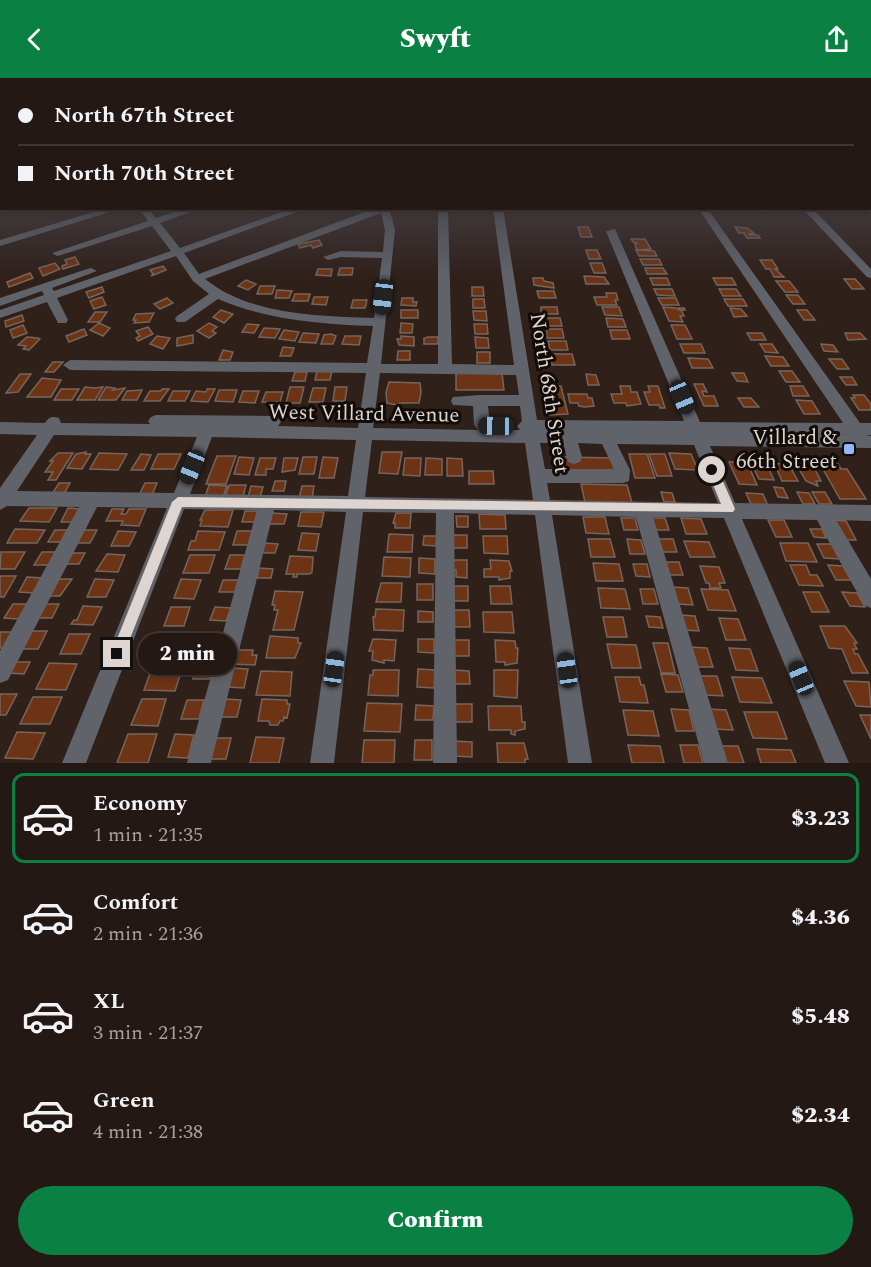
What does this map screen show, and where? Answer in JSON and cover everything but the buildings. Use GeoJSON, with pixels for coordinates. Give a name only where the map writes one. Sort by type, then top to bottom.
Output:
{"type":"FeatureCollection","features":[{"type":"Feature","properties":{"kind":"street"},"geometry":{"type":"LineString","coordinates":[[0,243],[102,213]]}},
{"type":"Feature","properties":{"kind":"street"},"geometry":{"type":"LineString","coordinates":[[147,213],[202,284],[218,293],[252,307],[290,316],[337,321],[380,322]]}},
{"type":"Feature","properties":{"kind":"street"},"geometry":{"type":"LineString","coordinates":[[57,253],[182,213]]}},
{"type":"Feature","properties":{"kind":"street"},"geometry":{"type":"LineString","coordinates":[[175,248],[263,213]]}},
{"type":"Feature","properties":{"kind":"street"},"geometry":{"type":"LineString","coordinates":[[0,302],[48,291],[288,213]]}},
{"type":"Feature","properties":{"kind":"street"},"geometry":{"type":"LineString","coordinates":[[198,278],[373,213]]}},
{"type":"Feature","properties":{"kind":"street"},"geometry":{"type":"LineString","coordinates":[[322,763],[388,255],[390,230],[385,213]]}},
{"type":"Feature","properties":{"kind":"street"},"geometry":{"type":"LineString","coordinates":[[443,213],[444,369]]}},
{"type":"Feature","properties":{"kind":"street","name":"North 68th Street"},"geometry":{"type":"LineString","coordinates":[[499,213],[580,763]]}},
{"type":"Feature","properties":{"kind":"street"},"geometry":{"type":"LineString","coordinates":[[706,213],[867,438]]}},
{"type":"Feature","properties":{"kind":"street"},"geometry":{"type":"LineString","coordinates":[[811,213],[871,275]]}},
{"type":"Feature","properties":{"kind":"street"},"geometry":{"type":"LineString","coordinates":[[611,231],[837,763]]}},
{"type":"Feature","properties":{"kind":"street"},"geometry":{"type":"LineString","coordinates":[[328,257],[341,254],[388,255]]}},
{"type":"Feature","properties":{"kind":"street"},"geometry":{"type":"LineString","coordinates":[[0,314],[48,291]]}},
{"type":"Feature","properties":{"kind":"street"},"geometry":{"type":"LineString","coordinates":[[48,291],[62,320]]}},
{"type":"Feature","properties":{"kind":"street"},"geometry":{"type":"LineString","coordinates":[[181,319],[218,293]]}},
{"type":"Feature","properties":{"kind":"street"},"geometry":{"type":"LineString","coordinates":[[70,365],[523,370]]}},
{"type":"Feature","properties":{"kind":"street"},"geometry":{"type":"LineString","coordinates":[[480,400],[482,425]]}},
{"type":"Feature","properties":{"kind":"street"},"geometry":{"type":"LineString","coordinates":[[458,401],[528,401]]}},
{"type":"Feature","properties":{"kind":"street","name":"West Villard Avenue"},"geometry":{"type":"LineString","coordinates":[[0,418],[52,424],[697,433],[867,438]]}},
{"type":"Feature","properties":{"kind":"street"},"geometry":{"type":"LineString","coordinates":[[1,499],[52,424]]}},
{"type":"Feature","properties":{"kind":"street","name":"West Villard Avenue"},"geometry":{"type":"LineString","coordinates":[[0,429],[52,424]]}},
{"type":"Feature","properties":{"kind":"street","name":"West Villard Avenue"},"geometry":{"type":"LineString","coordinates":[[366,429],[482,425],[569,437],[697,433]]}},
{"type":"Feature","properties":{"kind":"street"},"geometry":{"type":"LineString","coordinates":[[74,763],[209,427]]}},
{"type":"Feature","properties":{"kind":"street"},"geometry":{"type":"LineString","coordinates":[[569,437],[577,468]]}},
{"type":"Feature","properties":{"kind":"street"},"geometry":{"type":"LineString","coordinates":[[539,476],[577,468],[623,476],[622,468],[617,456],[610,449],[607,437]]}},
{"type":"Feature","properties":{"kind":"street"},"geometry":{"type":"LineString","coordinates":[[1,499],[871,513]]}},
{"type":"Feature","properties":{"kind":"street"},"geometry":{"type":"LineString","coordinates":[[0,672],[92,500]]}},
{"type":"Feature","properties":{"kind":"street"},"geometry":{"type":"LineString","coordinates":[[199,763],[267,504]]}},
{"type":"Feature","properties":{"kind":"street"},"geometry":{"type":"LineString","coordinates":[[445,507],[445,763]]}},
{"type":"Feature","properties":{"kind":"street"},"geometry":{"type":"LineString","coordinates":[[642,509],[716,763]]}},
{"type":"Feature","properties":{"kind":"street"},"geometry":{"type":"LineString","coordinates":[[822,512],[871,598]]}},
{"type":"Feature","properties":{"kind":"place","name":"Villard & 66th Street"},"geometry":{"type":"Point","coordinates":[849,449]}},
{"type":"Feature","properties":{"kind":"route"},"geometry":{"type":"LineString","coordinates":[[117,654],[178,502],[729,509],[712,470]]}}]}
